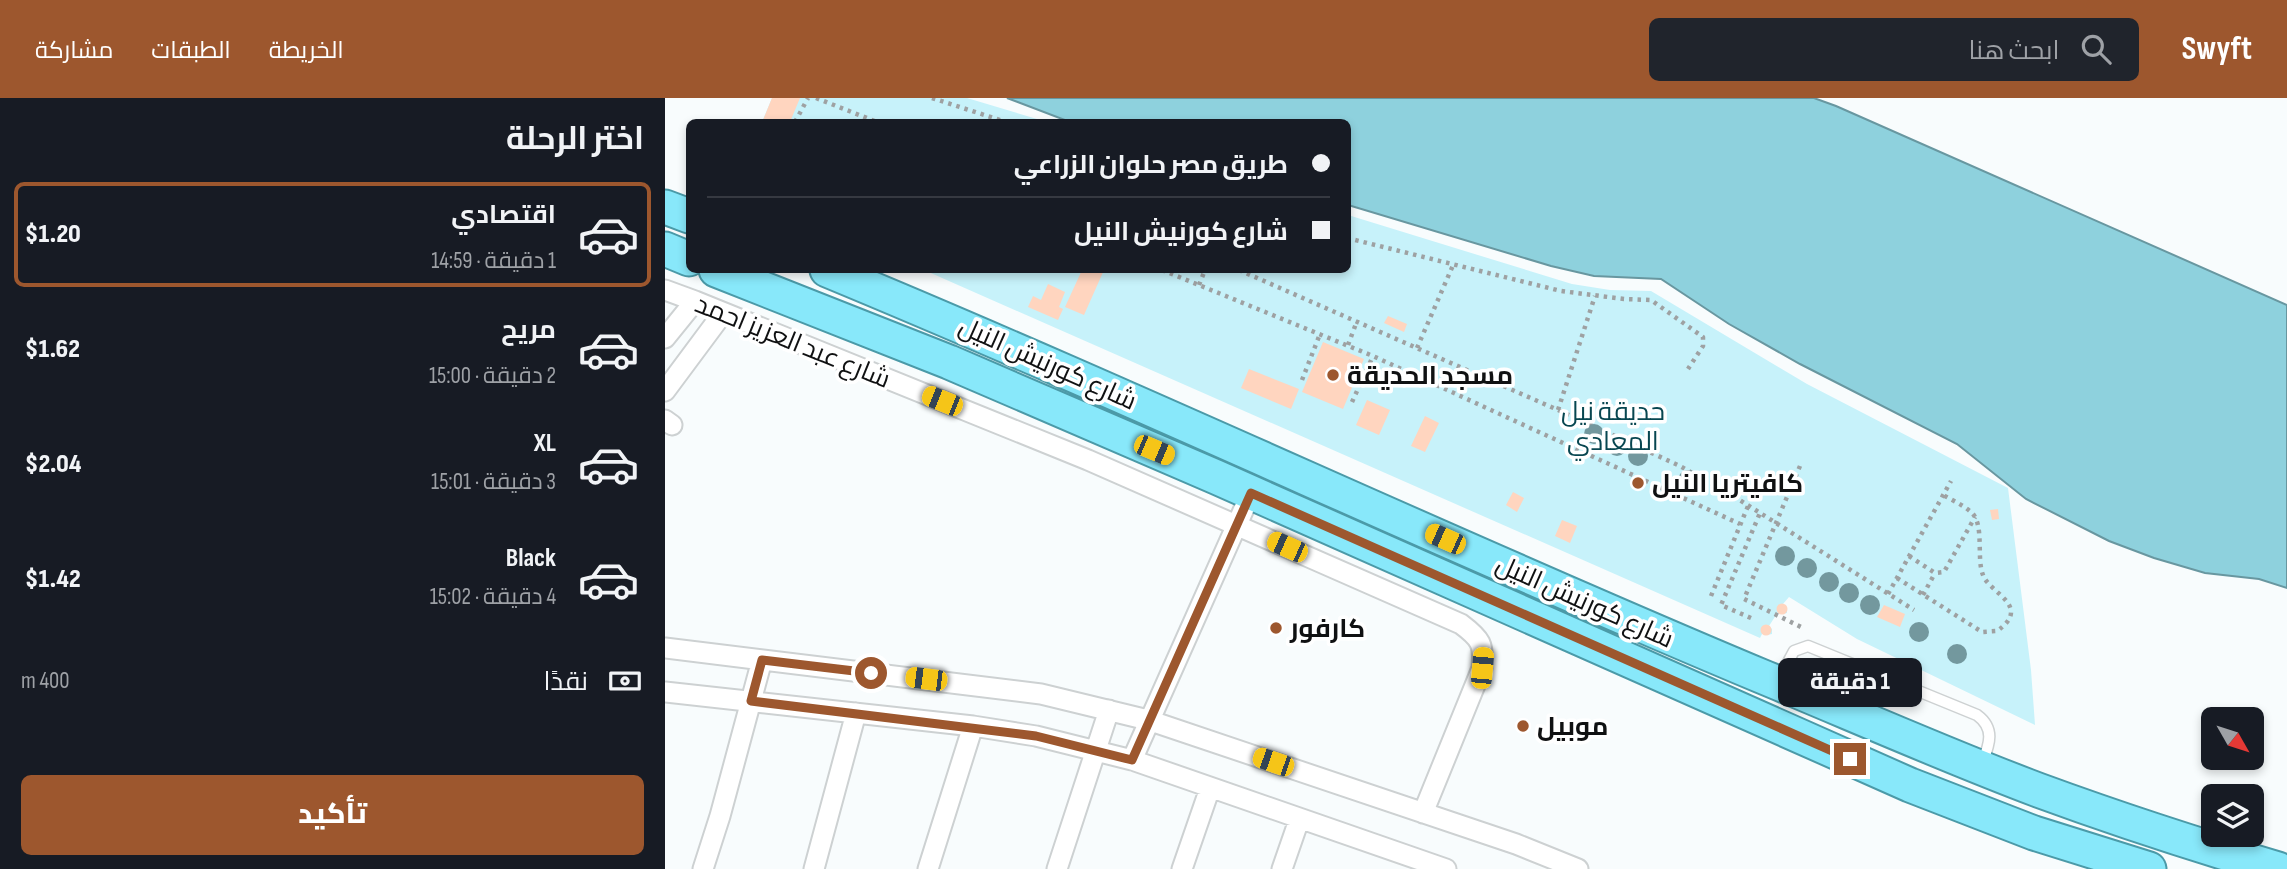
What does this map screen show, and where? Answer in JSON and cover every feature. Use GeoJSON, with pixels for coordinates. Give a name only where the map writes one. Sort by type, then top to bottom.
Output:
{"type":"FeatureCollection","features":[{"type":"Feature","properties":{"kind":"highway"},"geometry":{"type":"LineString","coordinates":[[665,207],[686,214]]}},
{"type":"Feature","properties":{"kind":"highway"},"geometry":{"type":"LineString","coordinates":[[665,249],[686,258]]}},
{"type":"Feature","properties":{"kind":"highway","name":"شارع كورنيش النيل"},"geometry":{"type":"LineString","coordinates":[[724,273],[949,362],[1216,477],[1910,785],[2034,833],[2149,869]]}},
{"type":"Feature","properties":{"kind":"highway","name":"شارع كورنيش النيل"},"geometry":{"type":"LineString","coordinates":[[834,273],[1230,443],[1622,618],[1981,768],[2115,817],[2278,869]]}},
{"type":"Feature","properties":{"kind":"highway"},"geometry":{"type":"LineString","coordinates":[[1216,477],[1230,443]]}},
{"type":"Feature","properties":{"kind":"street","name":"شارع عبد العزيز احمد"},"geometry":{"type":"LineString","coordinates":[[665,290],[1088,460],[1461,624],[1476,635],[1484,649],[1482,668],[1423,813]]}},
{"type":"Feature","properties":{"kind":"street"},"geometry":{"type":"LineString","coordinates":[[665,338],[695,301]]}},
{"type":"Feature","properties":{"kind":"street"},"geometry":{"type":"LineString","coordinates":[[665,391],[723,313]]}},
{"type":"Feature","properties":{"kind":"street"},"geometry":{"type":"LineString","coordinates":[[1132,760],[1251,493]]}},
{"type":"Feature","properties":{"kind":"street"},"geometry":{"type":"LineString","coordinates":[[665,649],[1029,692],[1109,710],[1148,720],[1516,844],[1578,869]]}},
{"type":"Feature","properties":{"kind":"street"},"geometry":{"type":"LineString","coordinates":[[703,869],[762,660]]}},
{"type":"Feature","properties":{"kind":"street"},"geometry":{"type":"LineString","coordinates":[[665,692],[973,726],[1036,736],[1132,760],[1299,820],[1396,861],[1446,869]]}},
{"type":"Feature","properties":{"kind":"street"},"geometry":{"type":"LineString","coordinates":[[1057,869],[1109,710]]}},
{"type":"Feature","properties":{"kind":"street"},"geometry":{"type":"LineString","coordinates":[[814,869],[856,713]]}},
{"type":"Feature","properties":{"kind":"street"},"geometry":{"type":"LineString","coordinates":[[928,869],[973,726]]}},
{"type":"Feature","properties":{"kind":"street"},"geometry":{"type":"LineString","coordinates":[[1182,869],[1210,788]]}},
{"type":"Feature","properties":{"kind":"street"},"geometry":{"type":"LineString","coordinates":[[1282,869],[1299,820]]}},
{"type":"Feature","properties":{"kind":"lane"},"geometry":{"type":"LineString","coordinates":[[1777,683],[1791,655],[1798,648],[1813,647],[1977,715],[1986,724],[1990,735],[1981,768]]}},
{"type":"Feature","properties":{"kind":"path"},"geometry":{"type":"LineString","coordinates":[[797,119],[808,98]]}},
{"type":"Feature","properties":{"kind":"path"},"geometry":{"type":"LineString","coordinates":[[816,98],[869,119]]}},
{"type":"Feature","properties":{"kind":"path"},"geometry":{"type":"LineString","coordinates":[[932,98],[997,119]]}},
{"type":"Feature","properties":{"kind":"path"},"geometry":{"type":"LineString","coordinates":[[1351,239],[1562,291],[1651,300],[1701,335],[1704,343],[1688,369]]}},
{"type":"Feature","properties":{"kind":"path"},"geometry":{"type":"LineString","coordinates":[[1417,348],[1454,263]]}},
{"type":"Feature","properties":{"kind":"path"},"geometry":{"type":"LineString","coordinates":[[1169,273],[1348,345],[1740,524]]}},
{"type":"Feature","properties":{"kind":"path"},"geometry":{"type":"LineString","coordinates":[[1199,285],[1204,273]]}},
{"type":"Feature","properties":{"kind":"path"},"geometry":{"type":"LineString","coordinates":[[1247,273],[1680,466],[1914,610]]}},
{"type":"Feature","properties":{"kind":"path"},"geometry":{"type":"LineString","coordinates":[[1558,410],[1595,296]]}},
{"type":"Feature","properties":{"kind":"path"},"geometry":{"type":"LineString","coordinates":[[1348,345],[1357,321]]}},
{"type":"Feature","properties":{"kind":"path"},"geometry":{"type":"LineString","coordinates":[[1301,380],[1320,334]]}},
{"type":"Feature","properties":{"kind":"path"},"geometry":{"type":"LineString","coordinates":[[1352,402],[1373,356]]}},
{"type":"Feature","properties":{"kind":"path"},"geometry":{"type":"LineString","coordinates":[[1798,648],[1807,631],[1744,599],[1800,466]]}},
{"type":"Feature","properties":{"kind":"path"},"geometry":{"type":"LineString","coordinates":[[1888,594],[1951,481]]}},
{"type":"Feature","properties":{"kind":"path"},"geometry":{"type":"LineString","coordinates":[[1897,578],[1982,632],[1997,631],[2007,621],[2007,600],[1982,575],[1975,517],[1943,495]]}},
{"type":"Feature","properties":{"kind":"path"},"geometry":{"type":"LineString","coordinates":[[1711,596],[1748,506]]}},
{"type":"Feature","properties":{"kind":"path"},"geometry":{"type":"LineString","coordinates":[[1751,618],[1721,605],[1760,513]]}},
{"type":"Feature","properties":{"kind":"path"},"geometry":{"type":"LineString","coordinates":[[1909,556],[1935,573],[1941,573],[1946,570],[1975,517]]}},
{"type":"Feature","properties":{"kind":"path"},"geometry":{"type":"LineString","coordinates":[[1923,595],[1935,573]]}},
{"type":"Feature","properties":{"kind":"green space"},"geometry":{"type":"Polygon","coordinates":[[[772,98],[967,98],[1037,119],[763,119],[772,98]]]}},
{"type":"Feature","properties":{"kind":"green space","name":"حديقة نيل المعادي"},"geometry":{"type":"Polygon","coordinates":[[[1351,216],[1572,284],[1610,290],[1651,291],[1807,384],[2008,488],[2031,670],[2035,725],[1857,639],[1789,597],[1783,604],[1787,613],[1778,612],[1769,626],[1772,634],[1763,632],[1760,638],[931,273],[1351,273],[1351,216]]]}},
{"type":"Feature","properties":{"kind":"shaded area"},"geometry":{"type":"Polygon","coordinates":[[[1007,98],[1814,98],[1836,106],[2287,305],[2287,588],[2259,579],[2205,573],[2109,541],[2026,499],[1957,444],[1800,364],[1729,324],[1661,279],[1594,276],[1551,266],[1351,206],[1351,119],[1062,119],[1007,98]]]}},
{"type":"Feature","properties":{"kind":"building"},"geometry":{"type":"Polygon","coordinates":[[[772,98],[800,98],[791,119],[763,119],[772,98]]]}},
{"type":"Feature","properties":{"kind":"building"},"geometry":{"type":"Polygon","coordinates":[[[1081,273],[1103,273],[1084,315],[1065,307],[1081,273]]]}},
{"type":"Feature","properties":{"kind":"building"},"geometry":{"type":"Polygon","coordinates":[[[1048,284],[1065,292],[1059,307],[1063,309],[1058,320],[1028,307],[1033,296],[1041,300],[1048,284]]]}},
{"type":"Feature","properties":{"kind":"building"},"geometry":{"type":"Polygon","coordinates":[[[1388,316],[1407,324],[1404,332],[1384,323],[1388,316]]]}},
{"type":"Feature","properties":{"kind":"building","name":"مسجد الحديقة"},"geometry":{"type":"Polygon","coordinates":[[[1323,342],[1364,359],[1343,409],[1302,392],[1323,342]]]}},
{"type":"Feature","properties":{"kind":"building"},"geometry":{"type":"Polygon","coordinates":[[[1249,369],[1299,389],[1291,409],[1241,388],[1249,369]]]}},
{"type":"Feature","properties":{"kind":"building"},"geometry":{"type":"Polygon","coordinates":[[[1367,400],[1390,410],[1379,435],[1356,425],[1367,400]]]}},
{"type":"Feature","properties":{"kind":"building"},"geometry":{"type":"Polygon","coordinates":[[[1425,416],[1439,423],[1425,452],[1411,446],[1425,416]]]}},
{"type":"Feature","properties":{"kind":"building"},"geometry":{"type":"Polygon","coordinates":[[[1513,492],[1524,498],[1517,512],[1506,505],[1513,492]]]}},
{"type":"Feature","properties":{"kind":"building"},"geometry":{"type":"Polygon","coordinates":[[[1998,509],[1999,519],[1992,520],[1990,510],[1998,509]]]}},
{"type":"Feature","properties":{"kind":"building"},"geometry":{"type":"Polygon","coordinates":[[[1562,520],[1577,526],[1570,543],[1555,536],[1562,520]]]}},
{"type":"Feature","properties":{"kind":"building"},"geometry":{"type":"Polygon","coordinates":[[[1782,604],[1786,605],[1786,613],[1782,614],[1778,613],[1777,609],[1778,605],[1782,604]]]}},
{"type":"Feature","properties":{"kind":"building"},"geometry":{"type":"Polygon","coordinates":[[[1884,605],[1905,614],[1900,627],[1877,617],[1884,605]]]}},
{"type":"Feature","properties":{"kind":"building"},"geometry":{"type":"Polygon","coordinates":[[[1766,624],[1772,630],[1766,636],[1760,630],[1766,624]]]}},
{"type":"Feature","properties":{"kind":"place","name":"مسجد الحديقة"},"geometry":{"type":"Point","coordinates":[1333,375]}},
{"type":"Feature","properties":{"kind":"place","name":"كافيتريا النيل"},"geometry":{"type":"Point","coordinates":[1638,483]}},
{"type":"Feature","properties":{"kind":"place","name":"كارفور"},"geometry":{"type":"Point","coordinates":[1276,628]}},
{"type":"Feature","properties":{"kind":"place","name":"موبيل"},"geometry":{"type":"Point","coordinates":[1523,726]}},
{"type":"Feature","properties":{"kind":"route"},"geometry":{"type":"LineString","coordinates":[[871,673],[762,660],[751,701],[973,726],[1036,736],[1132,760],[1251,493],[1850,759]]}}]}
